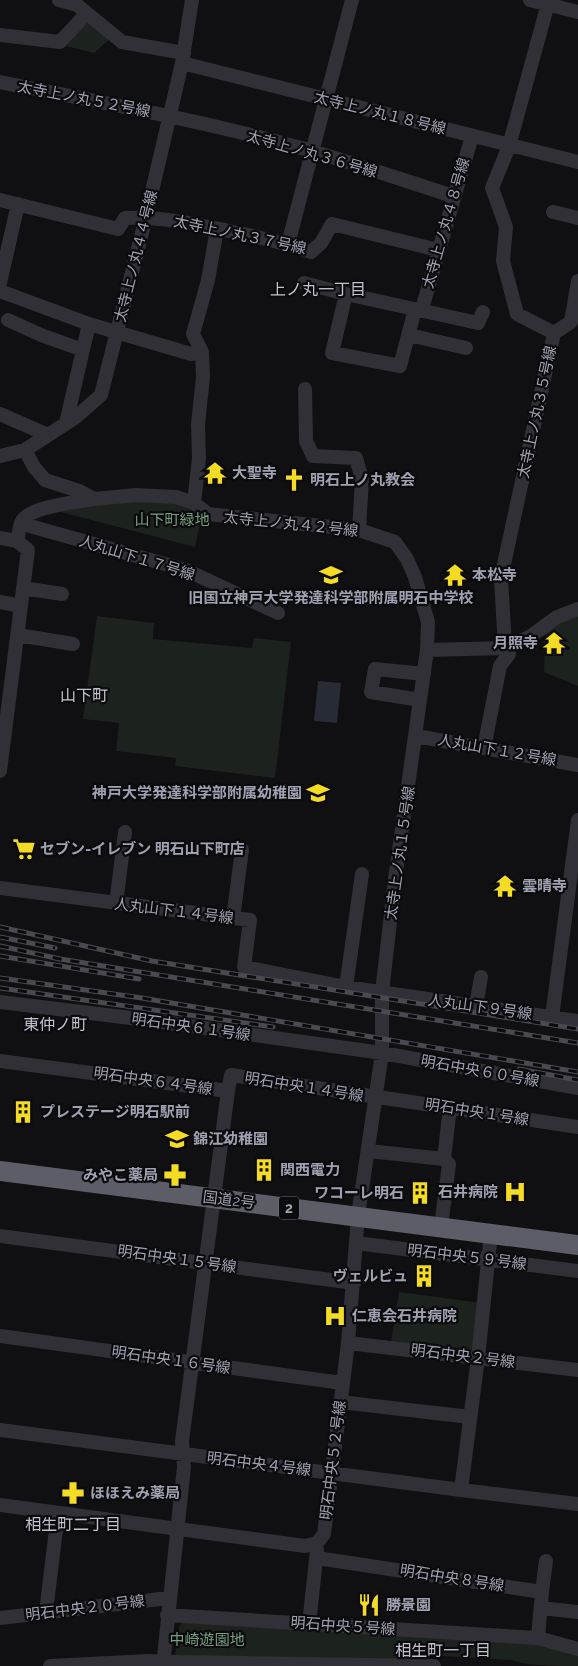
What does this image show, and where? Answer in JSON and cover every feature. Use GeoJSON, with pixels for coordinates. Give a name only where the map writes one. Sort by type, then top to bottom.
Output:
{"type":"FeatureCollection","features":[{"type":"Feature","properties":{"kind":"highway","name":"国道2号"},"geometry":{"type":"LineString","coordinates":[[0,1171],[578,1245]]}},
{"type":"Feature","properties":{"kind":"street","name":"太寺上ノ丸１８号線"},"geometry":{"type":"LineString","coordinates":[[60,0],[77,5],[122,42],[327,99],[578,162]]}},
{"type":"Feature","properties":{"kind":"street","name":"太寺上ノ丸４４号線"},"geometry":{"type":"LineString","coordinates":[[0,456],[25,450],[66,423],[101,395],[146,217],[183,58],[192,0]]}},
{"type":"Feature","properties":{"kind":"street"},"geometry":{"type":"LineString","coordinates":[[288,244],[352,0]]}},
{"type":"Feature","properties":{"kind":"street"},"geometry":{"type":"LineString","coordinates":[[530,0],[548,2],[578,12]]}},
{"type":"Feature","properties":{"kind":"street","name":"太寺上ノ丸３５号線"},"geometry":{"type":"LineString","coordinates":[[507,651],[501,578],[554,334],[517,314],[502,261],[506,227],[492,188],[509,146],[548,2]]}},
{"type":"Feature","properties":{"kind":"street"},"geometry":{"type":"LineString","coordinates":[[0,35],[60,42],[87,13]]}},
{"type":"Feature","properties":{"kind":"street","name":"太寺上ノ丸５２号線"},"geometry":{"type":"LineString","coordinates":[[0,82],[169,115]]}},
{"type":"Feature","properties":{"kind":"street","name":"太寺上ノ丸３６号線"},"geometry":{"type":"LineString","coordinates":[[169,115],[311,151],[453,196]]}},
{"type":"Feature","properties":{"kind":"street","name":"太寺上ノ丸４８号線"},"geometry":{"type":"LineString","coordinates":[[346,294],[332,353],[400,366],[438,250],[472,136]]}},
{"type":"Feature","properties":{"kind":"street"},"geometry":{"type":"LineString","coordinates":[[0,200],[118,229],[125,218],[146,217]]}},
{"type":"Feature","properties":{"kind":"street"},"geometry":{"type":"LineString","coordinates":[[0,283],[18,204]]}},
{"type":"Feature","properties":{"kind":"street"},"geometry":{"type":"LineString","coordinates":[[553,212],[578,218]]}},
{"type":"Feature","properties":{"kind":"street","name":"太寺上ノ丸３７号線"},"geometry":{"type":"LineString","coordinates":[[146,217],[288,244],[311,252],[321,243],[332,224],[438,250]]}},
{"type":"Feature","properties":{"kind":"street"},"geometry":{"type":"LineString","coordinates":[[17,540],[22,521],[30,513],[46,508],[94,498],[136,495],[176,497],[194,503],[199,458],[198,424],[203,377],[202,352],[193,334],[208,280],[217,229]]}},
{"type":"Feature","properties":{"kind":"street"},"geometry":{"type":"LineString","coordinates":[[554,334],[570,322],[578,281]]}},
{"type":"Feature","properties":{"kind":"street"},"geometry":{"type":"LineString","coordinates":[[304,283],[478,323],[483,312]]}},
{"type":"Feature","properties":{"kind":"street"},"geometry":{"type":"LineString","coordinates":[[0,291],[116,334],[191,354],[202,352]]}},
{"type":"Feature","properties":{"kind":"street"},"geometry":{"type":"LineString","coordinates":[[8,320],[41,335],[83,350]]}},
{"type":"Feature","properties":{"kind":"street"},"geometry":{"type":"LineString","coordinates":[[66,423],[88,324]]}},
{"type":"Feature","properties":{"kind":"street"},"geometry":{"type":"LineString","coordinates":[[409,335],[466,348]]}},
{"type":"Feature","properties":{"kind":"street"},"geometry":{"type":"LineString","coordinates":[[306,389],[306,441],[313,456],[356,458],[362,478],[359,530]]}},
{"type":"Feature","properties":{"kind":"street"},"geometry":{"type":"LineString","coordinates":[[0,414],[48,435]]}},
{"type":"Feature","properties":{"kind":"street"},"geometry":{"type":"LineString","coordinates":[[25,450],[34,467],[45,480],[94,498]]}},
{"type":"Feature","properties":{"kind":"street","name":"太寺上ノ丸４２号線"},"geometry":{"type":"LineString","coordinates":[[194,503],[208,514],[359,530],[395,542],[407,559],[415,576],[428,622],[427,650]]}},
{"type":"Feature","properties":{"kind":"street","name":"人丸山下１７号線"},"geometry":{"type":"LineString","coordinates":[[22,521],[30,526],[186,570],[278,612]]}},
{"type":"Feature","properties":{"kind":"street"},"geometry":{"type":"LineString","coordinates":[[0,538],[17,540],[28,550],[18,635],[4,713],[0,771]]}},
{"type":"Feature","properties":{"kind":"street"},"geometry":{"type":"LineString","coordinates":[[24,588],[62,594]]}},
{"type":"Feature","properties":{"kind":"street"},"geometry":{"type":"LineString","coordinates":[[0,602],[22,606]]}},
{"type":"Feature","properties":{"kind":"street"},"geometry":{"type":"LineString","coordinates":[[484,748],[500,666],[507,651],[557,617],[578,609]]}},
{"type":"Feature","properties":{"kind":"street"},"geometry":{"type":"LineString","coordinates":[[18,635],[72,644]]}},
{"type":"Feature","properties":{"kind":"street"},"geometry":{"type":"LineString","coordinates":[[427,650],[507,651]]}},
{"type":"Feature","properties":{"kind":"street","name":"太寺上ノ丸１５号線"},"geometry":{"type":"LineString","coordinates":[[358,1216],[382,1053],[382,992],[427,650]]}},
{"type":"Feature","properties":{"kind":"street"},"geometry":{"type":"LineString","coordinates":[[420,700],[371,692],[375,669],[424,674]]}},
{"type":"Feature","properties":{"kind":"street","name":"人丸山下１２号線"},"geometry":{"type":"LineString","coordinates":[[416,736],[578,765]]}},
{"type":"Feature","properties":{"kind":"street"},"geometry":{"type":"LineString","coordinates":[[552,1017],[578,820]]}},
{"type":"Feature","properties":{"kind":"street"},"geometry":{"type":"LineString","coordinates":[[116,904],[125,832]]}},
{"type":"Feature","properties":{"kind":"street"},"geometry":{"type":"LineString","coordinates":[[233,918],[242,850]]}},
{"type":"Feature","properties":{"kind":"street"},"geometry":{"type":"LineString","coordinates":[[346,987],[362,874]]}},
{"type":"Feature","properties":{"kind":"street","name":"人丸山下１４号線"},"geometry":{"type":"LineString","coordinates":[[0,888],[250,920],[244,968],[382,992]]}},
{"type":"Feature","properties":{"kind":"street"},"geometry":{"type":"LineString","coordinates":[[476,1006],[481,977]]}},
{"type":"Feature","properties":{"kind":"street","name":"人丸山下９号線"},"geometry":{"type":"LineString","coordinates":[[382,992],[578,1021]]}},
{"type":"Feature","properties":{"kind":"street","name":"明石中央６１号線"},"geometry":{"type":"LineString","coordinates":[[0,1002],[382,1053]]}},
{"type":"Feature","properties":{"kind":"street","name":"明石中央６０号線"},"geometry":{"type":"LineString","coordinates":[[382,1053],[578,1088]]}},
{"type":"Feature","properties":{"kind":"street","name":"明石中央６４号線"},"geometry":{"type":"LineString","coordinates":[[0,1061],[228,1091],[191,1363],[182,1441],[184,1467],[177,1530]]}},
{"type":"Feature","properties":{"kind":"street","name":"明石中央１４号線"},"geometry":{"type":"LineString","coordinates":[[228,1091],[231,1075],[376,1098]]}},
{"type":"Feature","properties":{"kind":"street","name":"明石中央１号線"},"geometry":{"type":"LineString","coordinates":[[376,1098],[578,1127]]}},
{"type":"Feature","properties":{"kind":"street"},"geometry":{"type":"LineString","coordinates":[[444,1159],[450,1108]]}},
{"type":"Feature","properties":{"kind":"street"},"geometry":{"type":"LineString","coordinates":[[369,1151],[444,1159],[448,1164],[441,1227]]}},
{"type":"Feature","properties":{"kind":"street","name":"明石中央５２号線"},"geometry":{"type":"LineString","coordinates":[[309,1624],[317,1543],[324,1534],[348,1343],[358,1216]]}},
{"type":"Feature","properties":{"kind":"street"},"geometry":{"type":"LineString","coordinates":[[461,1490],[478,1358],[491,1234]]}},
{"type":"Feature","properties":{"kind":"street","name":"明石中央１５号線"},"geometry":{"type":"LineString","coordinates":[[0,1236],[354,1283]]}},
{"type":"Feature","properties":{"kind":"street","name":"明石中央５９号線"},"geometry":{"type":"LineString","coordinates":[[356,1243],[578,1271]]}},
{"type":"Feature","properties":{"kind":"street","name":"明石中央１６号線"},"geometry":{"type":"LineString","coordinates":[[0,1336],[342,1383]]}},
{"type":"Feature","properties":{"kind":"street","name":"明石中央２号線"},"geometry":{"type":"LineString","coordinates":[[348,1343],[578,1370]]}},
{"type":"Feature","properties":{"kind":"street"},"geometry":{"type":"LineString","coordinates":[[340,1402],[470,1417]]}},
{"type":"Feature","properties":{"kind":"street","name":"明石中央４号線"},"geometry":{"type":"LineString","coordinates":[[0,1430],[578,1504]]}},
{"type":"Feature","properties":{"kind":"street"},"geometry":{"type":"LineString","coordinates":[[0,1505],[305,1546],[317,1543]]}},
{"type":"Feature","properties":{"kind":"street"},"geometry":{"type":"LineString","coordinates":[[46,1612],[58,1512]]}},
{"type":"Feature","properties":{"kind":"street"},"geometry":{"type":"LineString","coordinates":[[163,1666],[177,1530]]}},
{"type":"Feature","properties":{"kind":"street","name":"明石中央８号線"},"geometry":{"type":"LineString","coordinates":[[316,1558],[542,1592]]}},
{"type":"Feature","properties":{"kind":"street"},"geometry":{"type":"LineString","coordinates":[[538,1638],[546,1561]]}},
{"type":"Feature","properties":{"kind":"street","name":"明石中央２０号線"},"geometry":{"type":"LineString","coordinates":[[0,1618],[169,1598]]}},
{"type":"Feature","properties":{"kind":"street"},"geometry":{"type":"LineString","coordinates":[[541,1608],[578,1612]]}},
{"type":"Feature","properties":{"kind":"street","name":"明石中央５号線"},"geometry":{"type":"LineString","coordinates":[[168,1616],[538,1638],[578,1649]]}},
{"type":"Feature","properties":{"kind":"street"},"geometry":{"type":"LineString","coordinates":[[50,1666],[148,1661],[434,1666]]}},
{"type":"Feature","properties":{"kind":"green space"},"geometry":{"type":"Polygon","coordinates":[[[88,21],[110,39],[94,53],[66,46],[88,21]]]}},
{"type":"Feature","properties":{"kind":"green space","name":"山下町緑地"},"geometry":{"type":"Polygon","coordinates":[[[174,500],[202,515],[195,547],[57,511],[87,503],[174,500]]]}},
{"type":"Feature","properties":{"kind":"green space","name":"月照寺"},"geometry":{"type":"Polygon","coordinates":[[[578,615],[578,686],[544,672],[545,634],[562,619],[578,615]]]}},
{"type":"Feature","properties":{"kind":"green space"},"geometry":{"type":"Polygon","coordinates":[[[97,616],[154,623],[153,639],[252,648],[254,638],[291,642],[275,778],[175,766],[176,758],[116,751],[119,723],[83,719],[97,616]]]}},
{"type":"Feature","properties":{"kind":"green space"},"geometry":{"type":"Polygon","coordinates":[[[399,1292],[482,1303],[472,1350],[391,1342],[399,1292]]]}},
{"type":"Feature","properties":{"kind":"green space","name":"中崎遊園地"},"geometry":{"type":"Polygon","coordinates":[[[183,1622],[523,1640],[578,1655],[578,1666],[543,1665],[512,1660],[426,1655],[423,1660],[175,1657],[179,1627],[183,1622]]]}},
{"type":"Feature","properties":{"kind":"shaded area"},"geometry":{"type":"Polygon","coordinates":[[[318,681],[341,683],[337,723],[314,721],[318,681]]]}},
{"type":"Feature","properties":{"kind":"railway"},"geometry":{"type":"LineString","coordinates":[[0,927],[152,961],[578,1029]]}},
{"type":"Feature","properties":{"kind":"railway"},"geometry":{"type":"LineString","coordinates":[[0,937],[55,948]]}},
{"type":"Feature","properties":{"kind":"railway"},"geometry":{"type":"LineString","coordinates":[[0,946],[60,959],[578,1043]]}},
{"type":"Feature","properties":{"kind":"railway"},"geometry":{"type":"LineString","coordinates":[[0,956],[139,979]]}},
{"type":"Feature","properties":{"kind":"railway"},"geometry":{"type":"LineString","coordinates":[[0,978],[142,998],[578,1072]]}},
{"type":"Feature","properties":{"kind":"railway"},"geometry":{"type":"LineString","coordinates":[[0,988],[273,1027]]}},
{"type":"Feature","properties":{"kind":"railway"},"geometry":{"type":"LineString","coordinates":[[519,1069],[578,1080]]}},
{"type":"Feature","properties":{"kind":"place","name":"大聖寺"},"geometry":{"type":"Point","coordinates":[215,473]}},
{"type":"Feature","properties":{"kind":"place","name":"明石上ノ丸教会"},"geometry":{"type":"Point","coordinates":[294,480]}},
{"type":"Feature","properties":{"kind":"place","name":"旧国立神戸大学発達科学部附属明石中学校"},"geometry":{"type":"Point","coordinates":[331,575]}},
{"type":"Feature","properties":{"kind":"place","name":"本松寺"},"geometry":{"type":"Point","coordinates":[455,575]}},
{"type":"Feature","properties":{"kind":"place","name":"月照寺"},"geometry":{"type":"Point","coordinates":[554,643]}},
{"type":"Feature","properties":{"kind":"place","name":"神戸大学発達科学部附属幼稚園"},"geometry":{"type":"Point","coordinates":[318,793]}},
{"type":"Feature","properties":{"kind":"place","name":"セブン-イレブン 明石山下町店"},"geometry":{"type":"Point","coordinates":[24,849]}},
{"type":"Feature","properties":{"kind":"place","name":"雲晴寺"},"geometry":{"type":"Point","coordinates":[505,886]}},
{"type":"Feature","properties":{"kind":"place","name":"プレステージ明石駅前"},"geometry":{"type":"Point","coordinates":[23,1112]}},
{"type":"Feature","properties":{"kind":"place","name":"錦江幼稚園"},"geometry":{"type":"Point","coordinates":[177,1139]}},
{"type":"Feature","properties":{"kind":"place","name":"関西電力"},"geometry":{"type":"Point","coordinates":[264,1170]}},
{"type":"Feature","properties":{"kind":"place","name":"みやこ薬局"},"geometry":{"type":"Point","coordinates":[175,1175]}},
{"type":"Feature","properties":{"kind":"place","name":"石井病院"},"geometry":{"type":"Point","coordinates":[515,1192]}},
{"type":"Feature","properties":{"kind":"place","name":"ワコーレ明石"},"geometry":{"type":"Point","coordinates":[420,1193]}},
{"type":"Feature","properties":{"kind":"place","name":"ヴェルビュ"},"geometry":{"type":"Point","coordinates":[424,1276]}},
{"type":"Feature","properties":{"kind":"place","name":"仁恵会石井病院"},"geometry":{"type":"Point","coordinates":[335,1316]}},
{"type":"Feature","properties":{"kind":"place","name":"ほほえみ薬局"},"geometry":{"type":"Point","coordinates":[73,1493]}},
{"type":"Feature","properties":{"kind":"place","name":"勝景園"},"geometry":{"type":"Point","coordinates":[369,1605]}},
{"type":"Feature","properties":{"kind":"district","name":"上ノ丸一丁目"},"geometry":{"type":"Point","coordinates":[318,289]}},
{"type":"Feature","properties":{"kind":"district","name":"山下町"},"geometry":{"type":"Point","coordinates":[84,695]}},
{"type":"Feature","properties":{"kind":"district","name":"東仲ノ町"},"geometry":{"type":"Point","coordinates":[55,1024]}},
{"type":"Feature","properties":{"kind":"district","name":"相生町二丁目"},"geometry":{"type":"Point","coordinates":[73,1524]}},
{"type":"Feature","properties":{"kind":"district","name":"相生町一丁目"},"geometry":{"type":"Point","coordinates":[443,1650]}}]}
